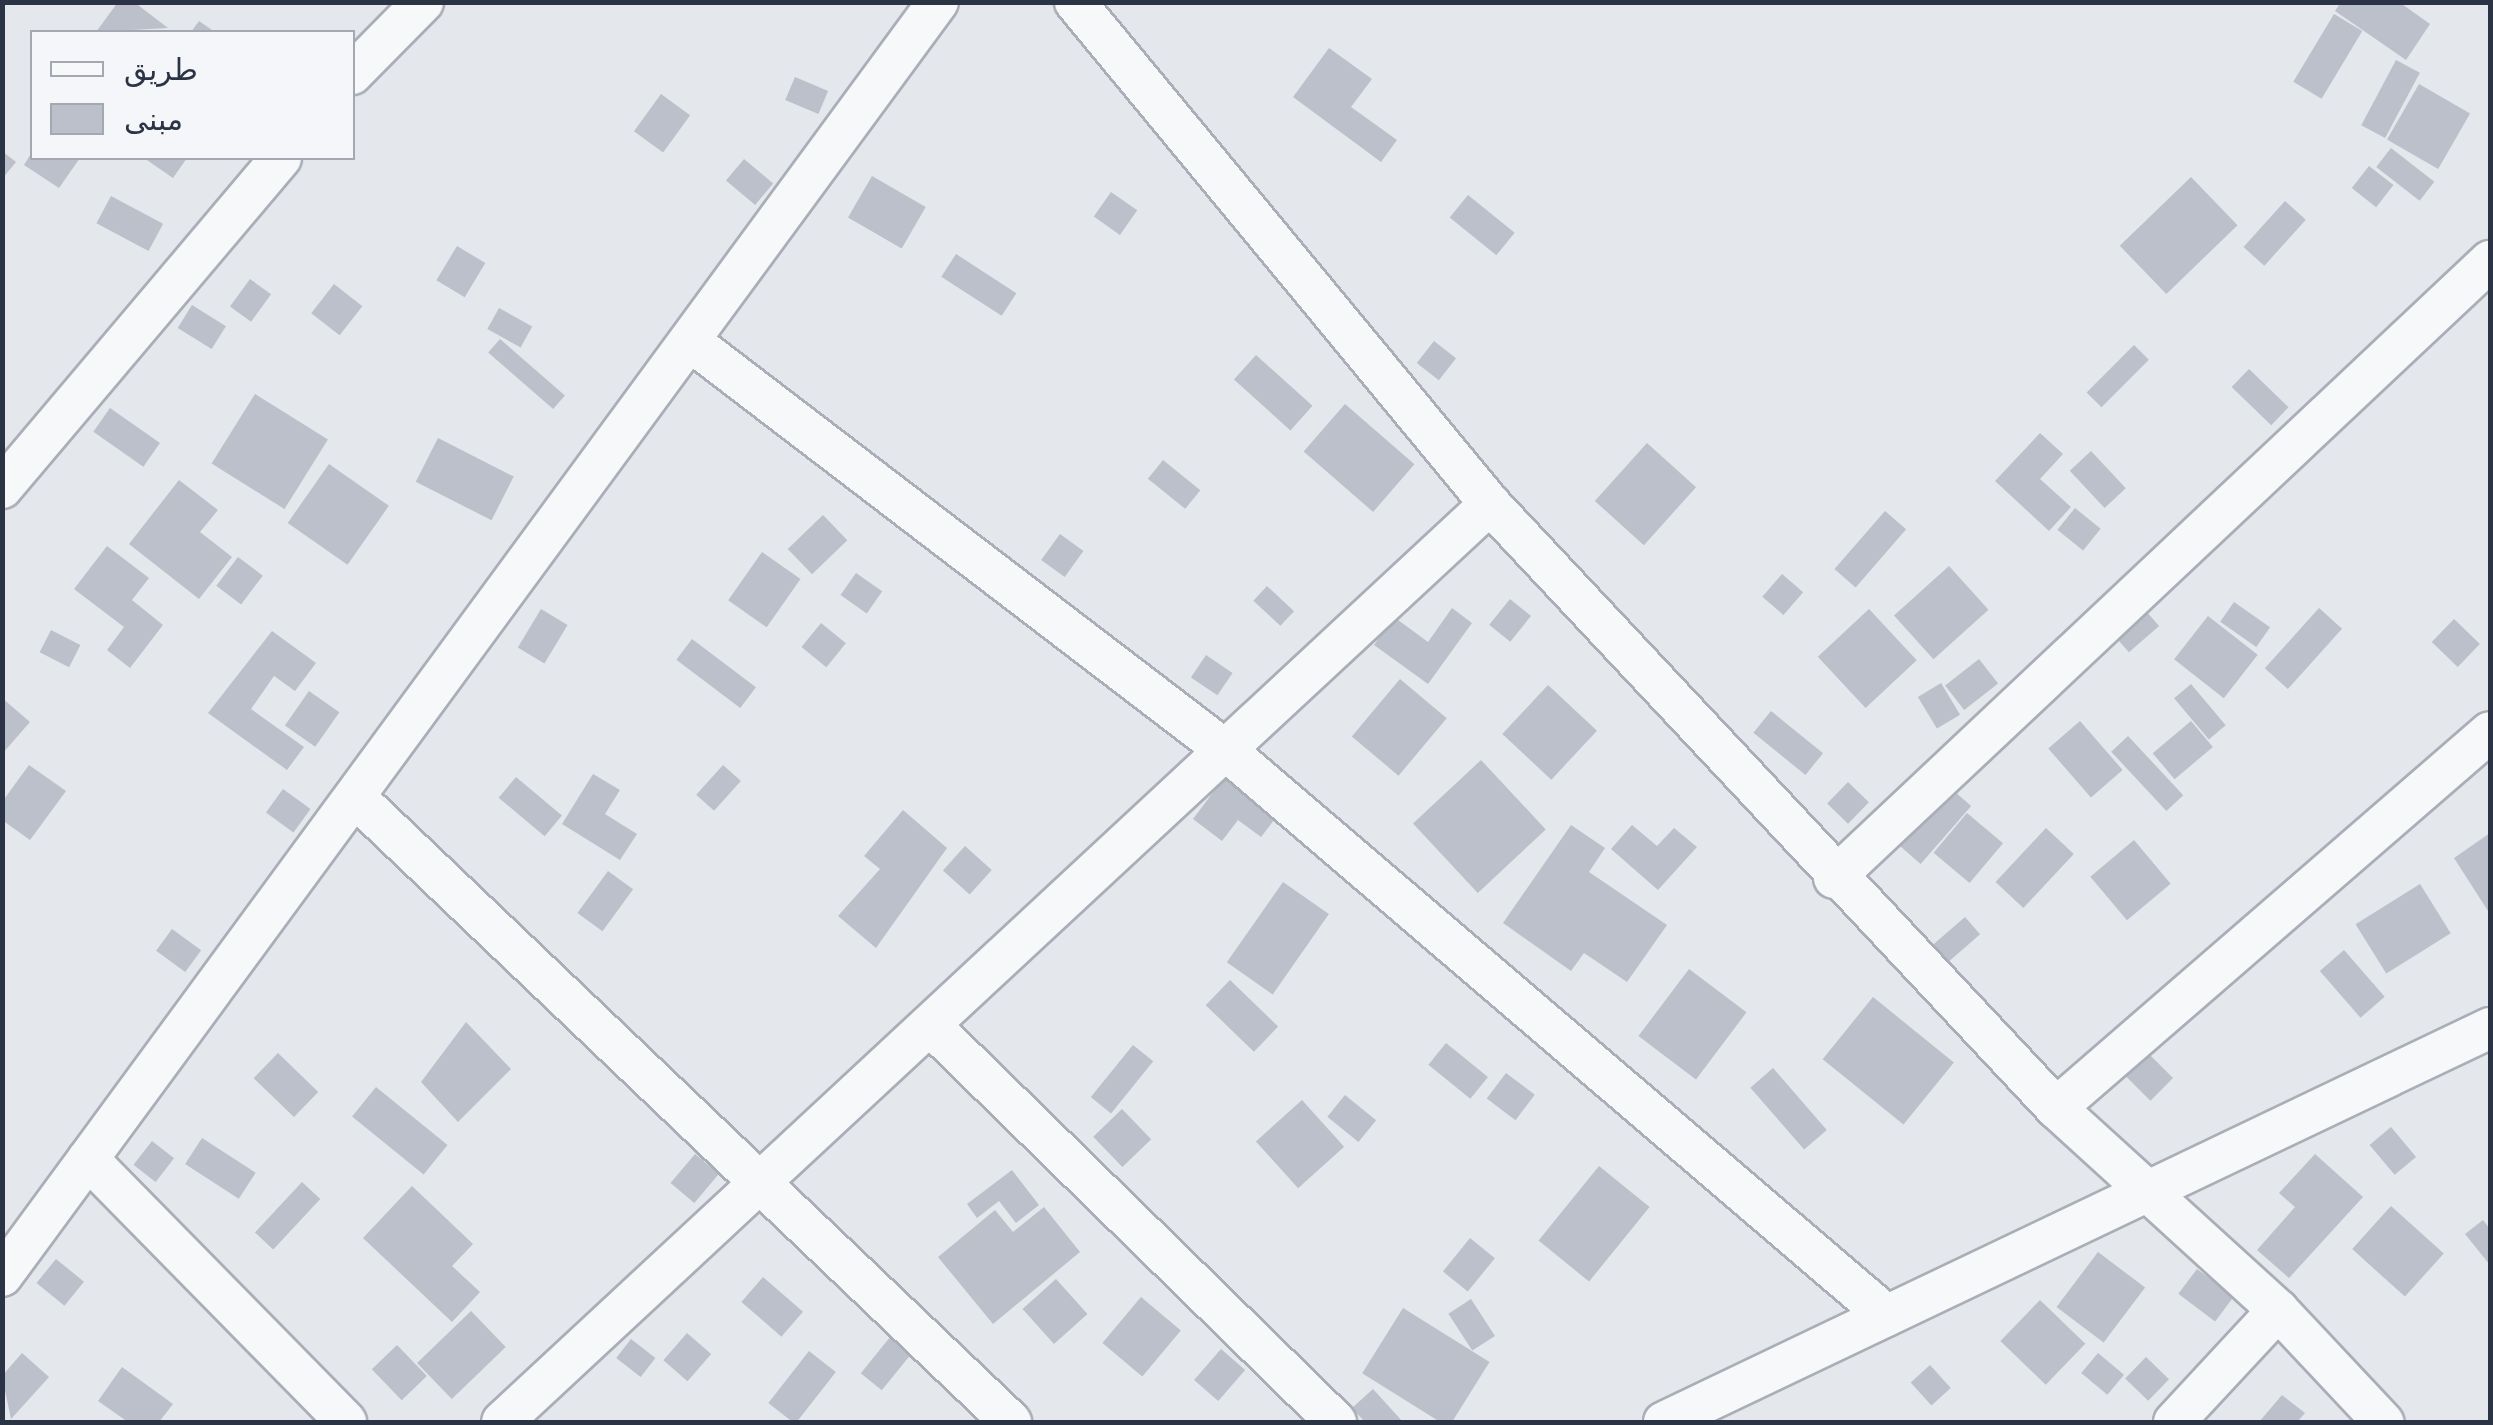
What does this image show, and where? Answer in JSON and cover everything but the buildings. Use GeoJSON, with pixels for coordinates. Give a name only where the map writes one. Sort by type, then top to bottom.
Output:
{"type":"FeatureCollection","features":[{"type":"Feature","properties":{"kind":"street"},"geometry":{"type":"LineString","coordinates":[[355,71],[422,2]]}},
{"type":"Feature","properties":{"kind":"street"},"geometry":{"type":"LineString","coordinates":[[2,1276],[938,2]]}},
{"type":"Feature","properties":{"kind":"street"},"geometry":{"type":"LineString","coordinates":[[1075,2],[1490,504],[1834,878],[2056,1108],[2278,1310],[2383,1422]]}},
{"type":"Feature","properties":{"kind":"street"},"geometry":{"type":"LineString","coordinates":[[2,488],[279,160]]}},
{"type":"Feature","properties":{"kind":"street"},"geometry":{"type":"LineString","coordinates":[[1834,878],[2490,261]]}},
{"type":"Feature","properties":{"kind":"street"},"geometry":{"type":"LineString","coordinates":[[690,341],[1229,753],[1886,1314]]}},
{"type":"Feature","properties":{"kind":"street"},"geometry":{"type":"LineString","coordinates":[[502,1422],[760,1175],[934,1029],[1490,504]]}},
{"type":"Feature","properties":{"kind":"street"},"geometry":{"type":"LineString","coordinates":[[2056,1108],[2490,732]]}},
{"type":"Feature","properties":{"kind":"street"},"geometry":{"type":"LineString","coordinates":[[355,797],[760,1175],[1011,1422]]}},
{"type":"Feature","properties":{"kind":"street"},"geometry":{"type":"LineString","coordinates":[[1664,1422],[1886,1314],[2150,1196],[2490,1028]]}},
{"type":"Feature","properties":{"kind":"street"},"geometry":{"type":"LineString","coordinates":[[934,1029],[1336,1422]]}},
{"type":"Feature","properties":{"kind":"street"},"geometry":{"type":"LineString","coordinates":[[88,1159],[346,1422]]}},
{"type":"Feature","properties":{"kind":"street"},"geometry":{"type":"LineString","coordinates":[[2174,1422],[2278,1310]]}}]}
